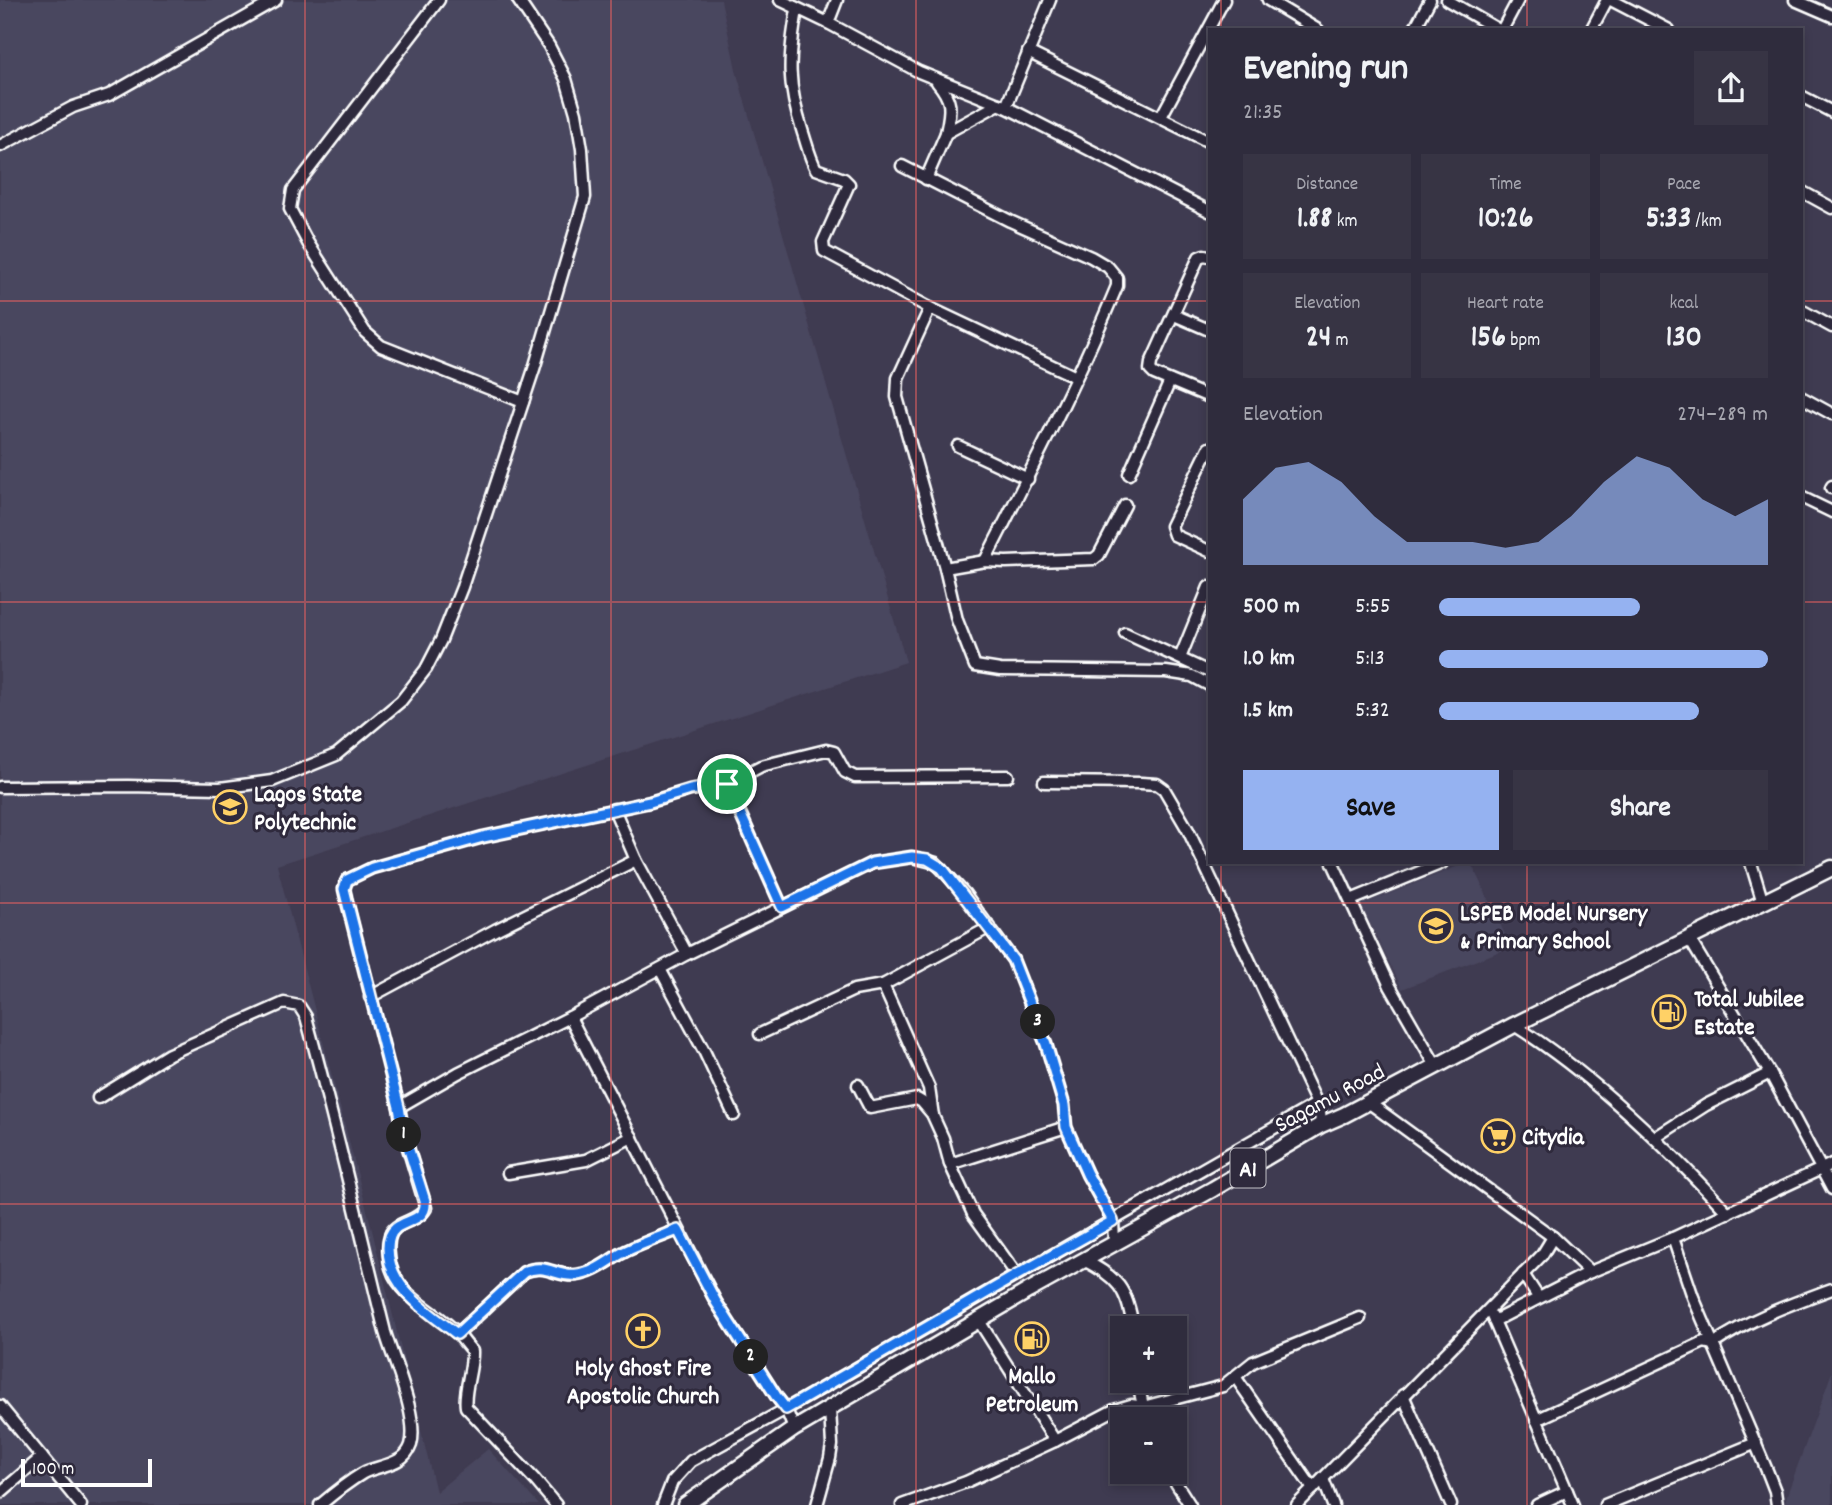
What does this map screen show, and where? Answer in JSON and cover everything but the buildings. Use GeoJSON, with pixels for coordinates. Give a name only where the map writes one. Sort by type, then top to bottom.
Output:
{"type":"FeatureCollection","features":[{"type":"Feature","properties":{"kind":"highway","name":"Sagamu Road"},"geometry":{"type":"LineString","coordinates":[[685,1505],[794,1429],[1321,1125],[1514,1025],[1832,868]]}},
{"type":"Feature","properties":{"kind":"street"},"geometry":{"type":"LineString","coordinates":[[0,146],[72,107],[109,95],[276,0]]}},
{"type":"Feature","properties":{"kind":"street"},"geometry":{"type":"LineString","coordinates":[[439,0],[293,190],[290,209],[308,243],[365,332],[381,346],[523,402]]}},
{"type":"Feature","properties":{"kind":"street"},"geometry":{"type":"LineString","coordinates":[[0,787],[220,788],[272,781],[336,755],[401,701],[426,669],[463,587],[561,281],[585,197],[582,149],[576,113],[566,79],[549,46],[518,0]]}},
{"type":"Feature","properties":{"kind":"street"},"geometry":{"type":"LineString","coordinates":[[780,0],[886,56],[935,80],[1003,106],[1208,210]]}},
{"type":"Feature","properties":{"kind":"street"},"geometry":{"type":"LineString","coordinates":[[828,23],[837,0]]}},
{"type":"Feature","properties":{"kind":"street"},"geometry":{"type":"LineString","coordinates":[[1209,28],[1224,0]]}},
{"type":"Feature","properties":{"kind":"street"},"geometry":{"type":"LineString","coordinates":[[1268,0],[1315,28]]}},
{"type":"Feature","properties":{"kind":"street"},"geometry":{"type":"LineString","coordinates":[[1415,28],[1430,0]]}},
{"type":"Feature","properties":{"kind":"street"},"geometry":{"type":"LineString","coordinates":[[1447,0],[1497,28]]}},
{"type":"Feature","properties":{"kind":"street"},"geometry":{"type":"LineString","coordinates":[[1502,28],[1518,0]]}},
{"type":"Feature","properties":{"kind":"street"},"geometry":{"type":"LineString","coordinates":[[1592,28],[1609,0],[1666,28]]}},
{"type":"Feature","properties":{"kind":"street"},"geometry":{"type":"LineString","coordinates":[[1796,0],[1832,16]]}},
{"type":"Feature","properties":{"kind":"street"},"geometry":{"type":"LineString","coordinates":[[946,133],[1003,106],[1028,52],[1047,1]]}},
{"type":"Feature","properties":{"kind":"street"},"geometry":{"type":"LineString","coordinates":[[797,10],[790,47],[790,88],[797,114],[816,169],[845,179],[849,184],[823,242],[824,251],[930,309],[1076,377]]}},
{"type":"Feature","properties":{"kind":"street"},"geometry":{"type":"LineString","coordinates":[[1161,117],[1208,30]]}},
{"type":"Feature","properties":{"kind":"street"},"geometry":{"type":"LineString","coordinates":[[1028,52],[1208,141]]}},
{"type":"Feature","properties":{"kind":"street"},"geometry":{"type":"LineString","coordinates":[[926,179],[946,133],[950,104],[946,92],[935,80]]}},
{"type":"Feature","properties":{"kind":"street"},"geometry":{"type":"LineString","coordinates":[[1803,100],[1832,112]]}},
{"type":"Feature","properties":{"kind":"street"},"geometry":{"type":"LineString","coordinates":[[902,166],[1091,257],[1114,272],[1117,286],[1028,479],[985,561]]}},
{"type":"Feature","properties":{"kind":"street"},"geometry":{"type":"LineString","coordinates":[[1803,192],[1832,208]]}},
{"type":"Feature","properties":{"kind":"street"},"geometry":{"type":"LineString","coordinates":[[1208,256],[1199,257],[1150,370],[1208,397]]}},
{"type":"Feature","properties":{"kind":"street"},"geometry":{"type":"LineString","coordinates":[[930,309],[898,378],[897,397],[957,620],[975,666],[1000,670],[1166,672],[1192,676],[1208,684]]}},
{"type":"Feature","properties":{"kind":"street"},"geometry":{"type":"LineString","coordinates":[[1803,311],[1832,327]]}},
{"type":"Feature","properties":{"kind":"street"},"geometry":{"type":"LineString","coordinates":[[1174,315],[1208,330]]}},
{"type":"Feature","properties":{"kind":"street"},"geometry":{"type":"LineString","coordinates":[[1129,474],[1170,381]]}},
{"type":"Feature","properties":{"kind":"street"},"geometry":{"type":"LineString","coordinates":[[1803,398],[1832,414]]}},
{"type":"Feature","properties":{"kind":"street"},"geometry":{"type":"LineString","coordinates":[[958,446],[1028,479]]}},
{"type":"Feature","properties":{"kind":"street"},"geometry":{"type":"LineString","coordinates":[[1208,450],[1171,526],[1171,531],[1208,550]]}},
{"type":"Feature","properties":{"kind":"street"},"geometry":{"type":"LineString","coordinates":[[1197,471],[1208,476]]}},
{"type":"Feature","properties":{"kind":"street"},"geometry":{"type":"LineString","coordinates":[[1803,498],[1832,512]]}},
{"type":"Feature","properties":{"kind":"street"},"geometry":{"type":"LineString","coordinates":[[944,568],[985,561],[1094,559],[1099,555],[1125,505]]}},
{"type":"Feature","properties":{"kind":"street"},"geometry":{"type":"LineString","coordinates":[[1180,659],[1205,608]]}},
{"type":"Feature","properties":{"kind":"street"},"geometry":{"type":"LineString","coordinates":[[1125,633],[1208,672]]}},
{"type":"Feature","properties":{"kind":"street"},"geometry":{"type":"LineString","coordinates":[[556,1505],[466,1407],[465,1395],[472,1351],[457,1334],[397,1282],[389,1266],[388,1243],[391,1234],[396,1228],[422,1214],[426,1208],[403,1131],[346,898],[344,889],[347,880],[372,868],[483,837],[727,784],[781,759],[830,750],[838,755],[845,772],[855,777],[1008,776]]}},
{"type":"Feature","properties":{"kind":"street"},"geometry":{"type":"LineString","coordinates":[[1044,782],[1141,783],[1157,784],[1164,789],[1188,830],[1243,943],[1320,1110],[1321,1125]]}},
{"type":"Feature","properties":{"kind":"street"},"geometry":{"type":"LineString","coordinates":[[727,784],[782,907]]}},
{"type":"Feature","properties":{"kind":"street"},"geometry":{"type":"LineString","coordinates":[[614,808],[636,860],[687,954]]}},
{"type":"Feature","properties":{"kind":"street"},"geometry":{"type":"LineString","coordinates":[[399,1107],[458,1073],[687,954],[872,863],[912,857],[927,859],[942,868],[1013,960],[1038,1022],[1064,1105],[1066,1127],[1087,1174],[1113,1221],[1114,1242]]}},
{"type":"Feature","properties":{"kind":"street"},"geometry":{"type":"LineString","coordinates":[[370,997],[495,930],[636,860]]}},
{"type":"Feature","properties":{"kind":"street"},"geometry":{"type":"LineString","coordinates":[[1333,864],[1390,986],[1436,1066]]}},
{"type":"Feature","properties":{"kind":"street"},"geometry":{"type":"LineString","coordinates":[[1351,900],[1440,864]]}},
{"type":"Feature","properties":{"kind":"street"},"geometry":{"type":"LineString","coordinates":[[1751,864],[1763,903]]}},
{"type":"Feature","properties":{"kind":"street"},"geometry":{"type":"LineString","coordinates":[[760,1034],[854,990],[883,985],[990,927]]}},
{"type":"Feature","properties":{"kind":"street"},"geometry":{"type":"LineString","coordinates":[[1690,940],[1827,1166],[1832,1189]]}},
{"type":"Feature","properties":{"kind":"street"},"geometry":{"type":"LineString","coordinates":[[660,969],[705,1053],[734,1115]]}},
{"type":"Feature","properties":{"kind":"street"},"geometry":{"type":"LineString","coordinates":[[883,985],[929,1088],[933,1116]]}},
{"type":"Feature","properties":{"kind":"street"},"geometry":{"type":"LineString","coordinates":[[98,1098],[169,1054],[284,1003],[299,1006],[306,1017],[341,1147],[390,1350],[412,1419],[411,1445],[404,1456],[393,1463],[362,1474],[320,1505]]}},
{"type":"Feature","properties":{"kind":"street"},"geometry":{"type":"LineString","coordinates":[[570,1017],[716,1302],[786,1409],[794,1429]]}},
{"type":"Feature","properties":{"kind":"street"},"geometry":{"type":"LineString","coordinates":[[1514,1025],[1546,1045],[1656,1137],[1728,1213]]}},
{"type":"Feature","properties":{"kind":"street"},"geometry":{"type":"LineString","coordinates":[[1656,1137],[1706,1105],[1770,1073]]}},
{"type":"Feature","properties":{"kind":"street"},"geometry":{"type":"LineString","coordinates":[[858,1085],[870,1108],[916,1099],[922,1102],[933,1116],[950,1164],[979,1225],[1017,1275]]}},
{"type":"Feature","properties":{"kind":"street"},"geometry":{"type":"LineString","coordinates":[[1368,1102],[1553,1237],[1590,1272]]}},
{"type":"Feature","properties":{"kind":"street"},"geometry":{"type":"LineString","coordinates":[[663,1505],[672,1482],[691,1461],[1316,1104]]}},
{"type":"Feature","properties":{"kind":"street"},"geometry":{"type":"LineString","coordinates":[[950,1164],[1066,1127]]}},
{"type":"Feature","properties":{"kind":"street"},"geometry":{"type":"LineString","coordinates":[[508,1173],[586,1160],[632,1137]]}},
{"type":"Feature","properties":{"kind":"street"},"geometry":{"type":"LineString","coordinates":[[1494,1321],[1590,1272],[1673,1238],[1827,1166]]}},
{"type":"Feature","properties":{"kind":"street"},"geometry":{"type":"LineString","coordinates":[[457,1334],[524,1272],[542,1268],[567,1275],[585,1273],[624,1252],[678,1230]]}},
{"type":"Feature","properties":{"kind":"street"},"geometry":{"type":"LineString","coordinates":[[1297,1505],[1542,1255],[1553,1237]]}},
{"type":"Feature","properties":{"kind":"street"},"geometry":{"type":"LineString","coordinates":[[1673,1238],[1693,1297],[1775,1491],[1777,1505]]}},
{"type":"Feature","properties":{"kind":"street"},"geometry":{"type":"LineString","coordinates":[[1083,1260],[1118,1282],[1128,1302],[1131,1316]]}},
{"type":"Feature","properties":{"kind":"street"},"geometry":{"type":"LineString","coordinates":[[1523,1273],[1538,1297]]}},
{"type":"Feature","properties":{"kind":"street"},"geometry":{"type":"LineString","coordinates":[[1536,1420],[1704,1342],[1713,1344],[1752,1320],[1832,1289]]}},
{"type":"Feature","properties":{"kind":"street"},"geometry":{"type":"LineString","coordinates":[[1489,1309],[1573,1505]]}},
{"type":"Feature","properties":{"kind":"street"},"geometry":{"type":"LineString","coordinates":[[1122,1407],[1143,1407],[1215,1389],[1236,1378],[1253,1362],[1360,1318]]}},
{"type":"Feature","properties":{"kind":"street"},"geometry":{"type":"LineString","coordinates":[[979,1321],[1055,1441]]}},
{"type":"Feature","properties":{"kind":"street"},"geometry":{"type":"LineString","coordinates":[[1236,1378],[1313,1489]]}},
{"type":"Feature","properties":{"kind":"street"},"geometry":{"type":"LineString","coordinates":[[1140,1393],[1143,1407]]}},
{"type":"Feature","properties":{"kind":"street"},"geometry":{"type":"LineString","coordinates":[[1403,1395],[1451,1505]]}},
{"type":"Feature","properties":{"kind":"street"},"geometry":{"type":"LineString","coordinates":[[0,1406],[81,1505]]}},
{"type":"Feature","properties":{"kind":"street"},"geometry":{"type":"LineString","coordinates":[[817,1505],[832,1445],[830,1409]]}},
{"type":"Feature","properties":{"kind":"street"},"geometry":{"type":"LineString","coordinates":[[902,1505],[966,1482],[1055,1441],[1110,1411]]}},
{"type":"Feature","properties":{"kind":"street"},"geometry":{"type":"LineString","coordinates":[[1605,1505],[1756,1443]]}},
{"type":"Feature","properties":{"kind":"street"},"geometry":{"type":"LineString","coordinates":[[0,1493],[42,1457]]}},
{"type":"Feature","properties":{"kind":"street"},"geometry":{"type":"LineString","coordinates":[[1323,1479],[1333,1505]]}},
{"type":"Feature","properties":{"kind":"street"},"geometry":{"type":"LineString","coordinates":[[1177,1484],[1190,1505]]}},
{"type":"Feature","properties":{"kind":"street"},"geometry":{"type":"LineString","coordinates":[[1537,1505],[1567,1491]]}},
{"type":"Feature","properties":{"kind":"shaded area","name":"Lagos State Polytechnic"},"geometry":{"type":"Polygon","coordinates":[[[0,0],[721,0],[737,74],[906,662],[277,865],[370,1222],[436,1492],[488,1449],[539,1505],[0,1505],[0,0]]]}},
{"type":"Feature","properties":{"kind":"shaded area","name":"LSPEB Model Nursery & Primary School"},"geometry":{"type":"Polygon","coordinates":[[[1464,864],[1471,864],[1511,947],[1402,989],[1361,905],[1464,864]]]}},
{"type":"Feature","properties":{"kind":"shaded area"},"geometry":{"type":"Polygon","coordinates":[[[1832,1372],[1832,1505],[1784,1505],[1788,1492],[1832,1372]]]}},
{"type":"Feature","properties":{"kind":"place","name":"Lagos State Polytechnic"},"geometry":{"type":"Point","coordinates":[230,807]}},
{"type":"Feature","properties":{"kind":"place","name":"LSPEB Model Nursery & Primary School"},"geometry":{"type":"Point","coordinates":[1436,926]}},
{"type":"Feature","properties":{"kind":"place","name":"Total Jubilee Estate"},"geometry":{"type":"Point","coordinates":[1669,1012]}},
{"type":"Feature","properties":{"kind":"place","name":"Citydia"},"geometry":{"type":"Point","coordinates":[1498,1136]}},
{"type":"Feature","properties":{"kind":"place","name":"Holy Ghost Fire Apostolic Church"},"geometry":{"type":"Point","coordinates":[643,1331]}},
{"type":"Feature","properties":{"kind":"place","name":"Mallo Petroleum"},"geometry":{"type":"Point","coordinates":[1032,1339]}},
{"type":"Feature","properties":{"kind":"route"},"geometry":{"type":"LineString","coordinates":[[727,784],[782,907],[872,863],[894,858],[927,859],[936,863],[951,877],[1013,960],[1046,1044],[1064,1105],[1066,1127],[1087,1174],[1113,1221],[786,1409],[716,1302],[678,1230],[624,1252],[596,1270],[576,1276],[542,1268],[524,1272],[457,1334],[397,1282],[389,1266],[388,1243],[391,1234],[396,1228],[417,1218],[426,1208],[403,1131],[344,889],[347,880],[372,868],[483,837],[727,784]]}}]}
